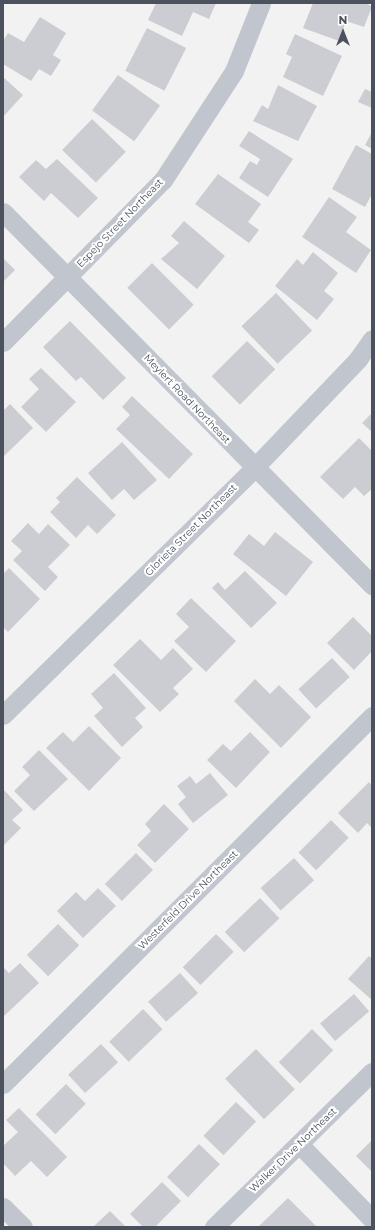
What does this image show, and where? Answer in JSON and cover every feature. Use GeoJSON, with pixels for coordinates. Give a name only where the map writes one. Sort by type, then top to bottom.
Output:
{"type":"FeatureCollection","features":[{"type":"Feature","properties":{"kind":"street","name":"Espejo Street Northeast"},"geometry":{"type":"LineString","coordinates":[[3,342],[163,180],[234,71],[262,3]]}},
{"type":"Feature","properties":{"kind":"street","name":"Meylert Road Northeast"},"geometry":{"type":"LineString","coordinates":[[3,212],[254,468],[372,585]]}},
{"type":"Feature","properties":{"kind":"street","name":"Glorieta Street Northeast"},"geometry":{"type":"LineString","coordinates":[[3,716],[254,468],[358,359],[372,338]]}},
{"type":"Feature","properties":{"kind":"street","name":"Westerfeld Drive Northeast"},"geometry":{"type":"LineString","coordinates":[[3,1084],[372,716]]}},
{"type":"Feature","properties":{"kind":"street","name":"Walker Drive Northeast"},"geometry":{"type":"LineString","coordinates":[[214,1227],[372,1072]]}},
{"type":"Feature","properties":{"kind":"street"},"geometry":{"type":"LineString","coordinates":[[299,1144],[372,1219]]}},
{"type":"Feature","properties":{"kind":"street"},"geometry":{"type":"LineString","coordinates":[[3,1207],[23,1227]]}},
{"type":"Feature","properties":{"kind":"building"},"geometry":{"type":"Polygon","coordinates":[[[156,3],[216,3],[209,19],[193,12],[182,36],[148,20],[156,3]]]}},
{"type":"Feature","properties":{"kind":"building"},"geometry":{"type":"Polygon","coordinates":[[[313,3],[366,3],[372,7],[364,27],[346,21],[339,41],[303,28],[313,3]]]}},
{"type":"Feature","properties":{"kind":"building"},"geometry":{"type":"Polygon","coordinates":[[[40,17],[66,33],[53,55],[61,60],[51,76],[39,69],[31,81],[3,64],[3,41],[8,33],[24,42],[40,17]]]}},
{"type":"Feature","properties":{"kind":"building"},"geometry":{"type":"Polygon","coordinates":[[[147,28],[186,48],[164,91],[125,71],[147,28]]]}},
{"type":"Feature","properties":{"kind":"building"},"geometry":{"type":"Polygon","coordinates":[[[295,34],[342,56],[323,96],[283,77],[292,57],[286,54],[295,34]]]}},
{"type":"Feature","properties":{"kind":"building"},"geometry":{"type":"Polygon","coordinates":[[[118,75],[160,106],[134,141],[92,111],[118,75]]]}},
{"type":"Feature","properties":{"kind":"building"},"geometry":{"type":"Polygon","coordinates":[[[3,77],[23,95],[3,117],[3,77]]]}},
{"type":"Feature","properties":{"kind":"building"},"geometry":{"type":"Polygon","coordinates":[[[278,85],[317,106],[298,141],[253,121],[262,105],[268,109],[278,85]]]}},
{"type":"Feature","properties":{"kind":"building"},"geometry":{"type":"Polygon","coordinates":[[[365,89],[372,92],[372,108],[358,102],[365,89]]]}},
{"type":"Feature","properties":{"kind":"building"},"geometry":{"type":"Polygon","coordinates":[[[92,119],[126,152],[96,183],[62,150],[92,119]]]}},
{"type":"Feature","properties":{"kind":"building"},"geometry":{"type":"Polygon","coordinates":[[[249,131],[293,159],[268,197],[239,178],[250,161],[257,165],[260,159],[239,146],[249,131]]]}},
{"type":"Feature","properties":{"kind":"building"},"geometry":{"type":"Polygon","coordinates":[[[372,132],[372,149],[365,145],[372,132]]]}},
{"type":"Feature","properties":{"kind":"building"},"geometry":{"type":"Polygon","coordinates":[[[356,145],[372,154],[372,194],[365,207],[332,189],[356,145]]]}},
{"type":"Feature","properties":{"kind":"building"},"geometry":{"type":"Polygon","coordinates":[[[57,159],[98,198],[78,218],[51,193],[44,201],[19,177],[36,160],[46,169],[57,159]]]}},
{"type":"Feature","properties":{"kind":"building"},"geometry":{"type":"Polygon","coordinates":[[[218,174],[261,204],[248,222],[259,230],[249,243],[195,204],[218,174]]]}},
{"type":"Feature","properties":{"kind":"building"},"geometry":{"type":"Polygon","coordinates":[[[329,197],[357,217],[346,232],[371,250],[356,273],[302,237],[329,197]]]}},
{"type":"Feature","properties":{"kind":"building"},"geometry":{"type":"Polygon","coordinates":[[[184,221],[225,256],[197,289],[161,259],[179,243],[171,236],[184,221]]]}},
{"type":"Feature","properties":{"kind":"building"},"geometry":{"type":"Polygon","coordinates":[[[313,252],[338,273],[324,291],[334,299],[317,320],[275,286],[297,259],[303,265],[313,252]]]}},
{"type":"Feature","properties":{"kind":"building"},"geometry":{"type":"Polygon","coordinates":[[[3,258],[15,270],[3,282],[3,258]]]}},
{"type":"Feature","properties":{"kind":"building"},"geometry":{"type":"Polygon","coordinates":[[[152,263],[194,305],[169,329],[127,288],[152,263]]]}},
{"type":"Feature","properties":{"kind":"building"},"geometry":{"type":"Polygon","coordinates":[[[276,293],[312,330],[278,364],[241,326],[276,293]]]}},
{"type":"Feature","properties":{"kind":"building"},"geometry":{"type":"Polygon","coordinates":[[[70,321],[126,378],[103,400],[81,377],[76,381],[43,347],[70,321]]]}},
{"type":"Feature","properties":{"kind":"building"},"geometry":{"type":"Polygon","coordinates":[[[247,341],[275,369],[240,405],[212,376],[247,341]]]}},
{"type":"Feature","properties":{"kind":"building"},"geometry":{"type":"Polygon","coordinates":[[[41,368],[76,402],[46,432],[21,407],[39,389],[29,379],[41,368]]]}},
{"type":"Feature","properties":{"kind":"building"},"geometry":{"type":"Polygon","coordinates":[[[132,396],[193,454],[169,479],[116,429],[130,415],[122,407],[132,396]]]}},
{"type":"Feature","properties":{"kind":"building"},"geometry":{"type":"Polygon","coordinates":[[[10,404],[33,428],[3,457],[3,411],[10,404]]]}},
{"type":"Feature","properties":{"kind":"building"},"geometry":{"type":"Polygon","coordinates":[[[372,413],[372,432],[362,423],[372,413]]]}},
{"type":"Feature","properties":{"kind":"building"},"geometry":{"type":"Polygon","coordinates":[[[359,438],[372,451],[372,489],[364,496],[355,487],[343,499],[320,477],[359,438]]]}},
{"type":"Feature","properties":{"kind":"building"},"geometry":{"type":"Polygon","coordinates":[[[122,442],[157,480],[134,500],[124,489],[112,500],[88,473],[122,442]]]}},
{"type":"Feature","properties":{"kind":"building"},"geometry":{"type":"Polygon","coordinates":[[[77,477],[116,515],[97,534],[88,525],[76,538],[50,512],[60,502],[56,498],[77,477]]]}},
{"type":"Feature","properties":{"kind":"building"},"geometry":{"type":"Polygon","coordinates":[[[28,523],[39,534],[48,524],[70,545],[48,567],[58,577],[45,591],[13,560],[22,551],[11,541],[28,523]]]}},
{"type":"Feature","properties":{"kind":"building"},"geometry":{"type":"Polygon","coordinates":[[[275,532],[313,562],[286,596],[233,554],[249,534],[264,546],[275,532]]]}},
{"type":"Feature","properties":{"kind":"building"},"geometry":{"type":"Polygon","coordinates":[[[9,568],[40,599],[8,632],[3,627],[3,574],[9,568]]]}},
{"type":"Feature","properties":{"kind":"building"},"geometry":{"type":"Polygon","coordinates":[[[245,571],[277,603],[251,628],[212,588],[218,582],[225,590],[245,571]]]}},
{"type":"Feature","properties":{"kind":"building"},"geometry":{"type":"Polygon","coordinates":[[[191,598],[236,641],[206,672],[174,641],[189,627],[176,614],[191,598]]]}},
{"type":"Feature","properties":{"kind":"building"},"geometry":{"type":"Polygon","coordinates":[[[353,617],[372,636],[372,651],[354,670],[327,643],[353,617]]]}},
{"type":"Feature","properties":{"kind":"building"},"geometry":{"type":"Polygon","coordinates":[[[140,639],[161,660],[173,648],[193,669],[173,688],[179,694],[160,712],[113,665],[140,639]]]}},
{"type":"Feature","properties":{"kind":"building"},"geometry":{"type":"Polygon","coordinates":[[[332,658],[350,677],[316,708],[298,689],[332,658]]]}},
{"type":"Feature","properties":{"kind":"building"},"geometry":{"type":"Polygon","coordinates":[[[114,673],[146,708],[135,718],[143,727],[122,747],[94,716],[103,708],[91,694],[114,673]]]}},
{"type":"Feature","properties":{"kind":"building"},"geometry":{"type":"Polygon","coordinates":[[[255,679],[270,694],[279,685],[311,717],[281,748],[234,701],[255,679]]]}},
{"type":"Feature","properties":{"kind":"building"},"geometry":{"type":"Polygon","coordinates":[[[89,726],[121,758],[89,791],[46,748],[63,732],[73,742],[89,726]]]}},
{"type":"Feature","properties":{"kind":"building"},"geometry":{"type":"Polygon","coordinates":[[[250,732],[270,752],[236,788],[207,760],[223,744],[231,751],[250,732]]]}},
{"type":"Feature","properties":{"kind":"building"},"geometry":{"type":"Polygon","coordinates":[[[39,750],[68,779],[34,811],[14,791],[30,775],[22,767],[39,750]]]}},
{"type":"Feature","properties":{"kind":"building"},"geometry":{"type":"Polygon","coordinates":[[[210,773],[228,795],[193,823],[178,804],[186,797],[177,786],[190,776],[196,784],[210,773]]]}},
{"type":"Feature","properties":{"kind":"building"},"geometry":{"type":"Polygon","coordinates":[[[369,782],[372,786],[372,828],[367,823],[358,833],[338,813],[369,782]]]}},
{"type":"Feature","properties":{"kind":"building"},"geometry":{"type":"Polygon","coordinates":[[[3,789],[23,810],[12,820],[21,828],[3,846],[3,789]]]}},
{"type":"Feature","properties":{"kind":"building"},"geometry":{"type":"Polygon","coordinates":[[[164,804],[189,829],[155,863],[137,845],[151,831],[145,824],[164,804]]]}},
{"type":"Feature","properties":{"kind":"building"},"geometry":{"type":"Polygon","coordinates":[[[331,820],[349,838],[316,870],[298,853],[331,820]]]}},
{"type":"Feature","properties":{"kind":"building"},"geometry":{"type":"Polygon","coordinates":[[[136,853],[153,870],[122,901],[105,884],[136,853]]]}},
{"type":"Feature","properties":{"kind":"building"},"geometry":{"type":"Polygon","coordinates":[[[294,858],[314,880],[281,910],[261,888],[294,858]]]}},
{"type":"Feature","properties":{"kind":"building"},"geometry":{"type":"Polygon","coordinates":[[[98,888],[116,906],[83,938],[57,911],[76,892],[85,901],[98,888]]]}},
{"type":"Feature","properties":{"kind":"building"},"geometry":{"type":"Polygon","coordinates":[[[260,898],[279,918],[244,952],[225,932],[260,898]]]}},
{"type":"Feature","properties":{"kind":"building"},"geometry":{"type":"Polygon","coordinates":[[[58,924],[79,945],[48,976],[27,955],[58,924]]]}},
{"type":"Feature","properties":{"kind":"building"},"geometry":{"type":"Polygon","coordinates":[[[216,934],[234,952],[200,985],[183,967],[216,934]]]}},
{"type":"Feature","properties":{"kind":"building"},"geometry":{"type":"Polygon","coordinates":[[[369,956],[372,959],[372,1000],[348,979],[369,956]]]}},
{"type":"Feature","properties":{"kind":"building"},"geometry":{"type":"Polygon","coordinates":[[[20,963],[39,983],[3,1017],[3,967],[9,973],[20,963]]]}},
{"type":"Feature","properties":{"kind":"building"},"geometry":{"type":"Polygon","coordinates":[[[180,973],[198,993],[166,1022],[148,1002],[180,973]]]}},
{"type":"Feature","properties":{"kind":"building"},"geometry":{"type":"Polygon","coordinates":[[[354,994],[369,1011],[335,1041],[320,1024],[354,994]]]}},
{"type":"Feature","properties":{"kind":"building"},"geometry":{"type":"Polygon","coordinates":[[[143,1009],[162,1029],[129,1062],[109,1042],[143,1009]]]}},
{"type":"Feature","properties":{"kind":"building"},"geometry":{"type":"Polygon","coordinates":[[[312,1029],[333,1050],[300,1083],[279,1062],[312,1029]]]}},
{"type":"Feature","properties":{"kind":"building"},"geometry":{"type":"Polygon","coordinates":[[[101,1044],[118,1062],[85,1093],[68,1075],[101,1044]]]}},
{"type":"Feature","properties":{"kind":"building"},"geometry":{"type":"Polygon","coordinates":[[[256,1049],[295,1089],[264,1119],[225,1079],[256,1049]]]}},
{"type":"Feature","properties":{"kind":"building"},"geometry":{"type":"Polygon","coordinates":[[[66,1084],[86,1104],[55,1134],[36,1114],[66,1084]]]}},
{"type":"Feature","properties":{"kind":"building"},"geometry":{"type":"Polygon","coordinates":[[[236,1102],[256,1121],[223,1155],[203,1136],[236,1102]]]}},
{"type":"Feature","properties":{"kind":"building"},"geometry":{"type":"Polygon","coordinates":[[[19,1108],[67,1157],[47,1177],[31,1161],[15,1176],[3,1163],[3,1146],[18,1132],[6,1120],[19,1108]]]}},
{"type":"Feature","properties":{"kind":"building"},"geometry":{"type":"Polygon","coordinates":[[[372,1140],[372,1172],[356,1156],[372,1140]]]}},
{"type":"Feature","properties":{"kind":"building"},"geometry":{"type":"Polygon","coordinates":[[[199,1144],[220,1164],[188,1197],[167,1177],[199,1144]]]}},
{"type":"Feature","properties":{"kind":"building"},"geometry":{"type":"Polygon","coordinates":[[[162,1182],[181,1201],[155,1227],[143,1227],[130,1214],[162,1182]]]}},
{"type":"Feature","properties":{"kind":"building"},"geometry":{"type":"Polygon","coordinates":[[[288,1198],[317,1227],[258,1227],[288,1198]]]}},
{"type":"Feature","properties":{"kind":"building"},"geometry":{"type":"Polygon","coordinates":[[[110,1211],[126,1227],[93,1227],[110,1211]]]}}]}
